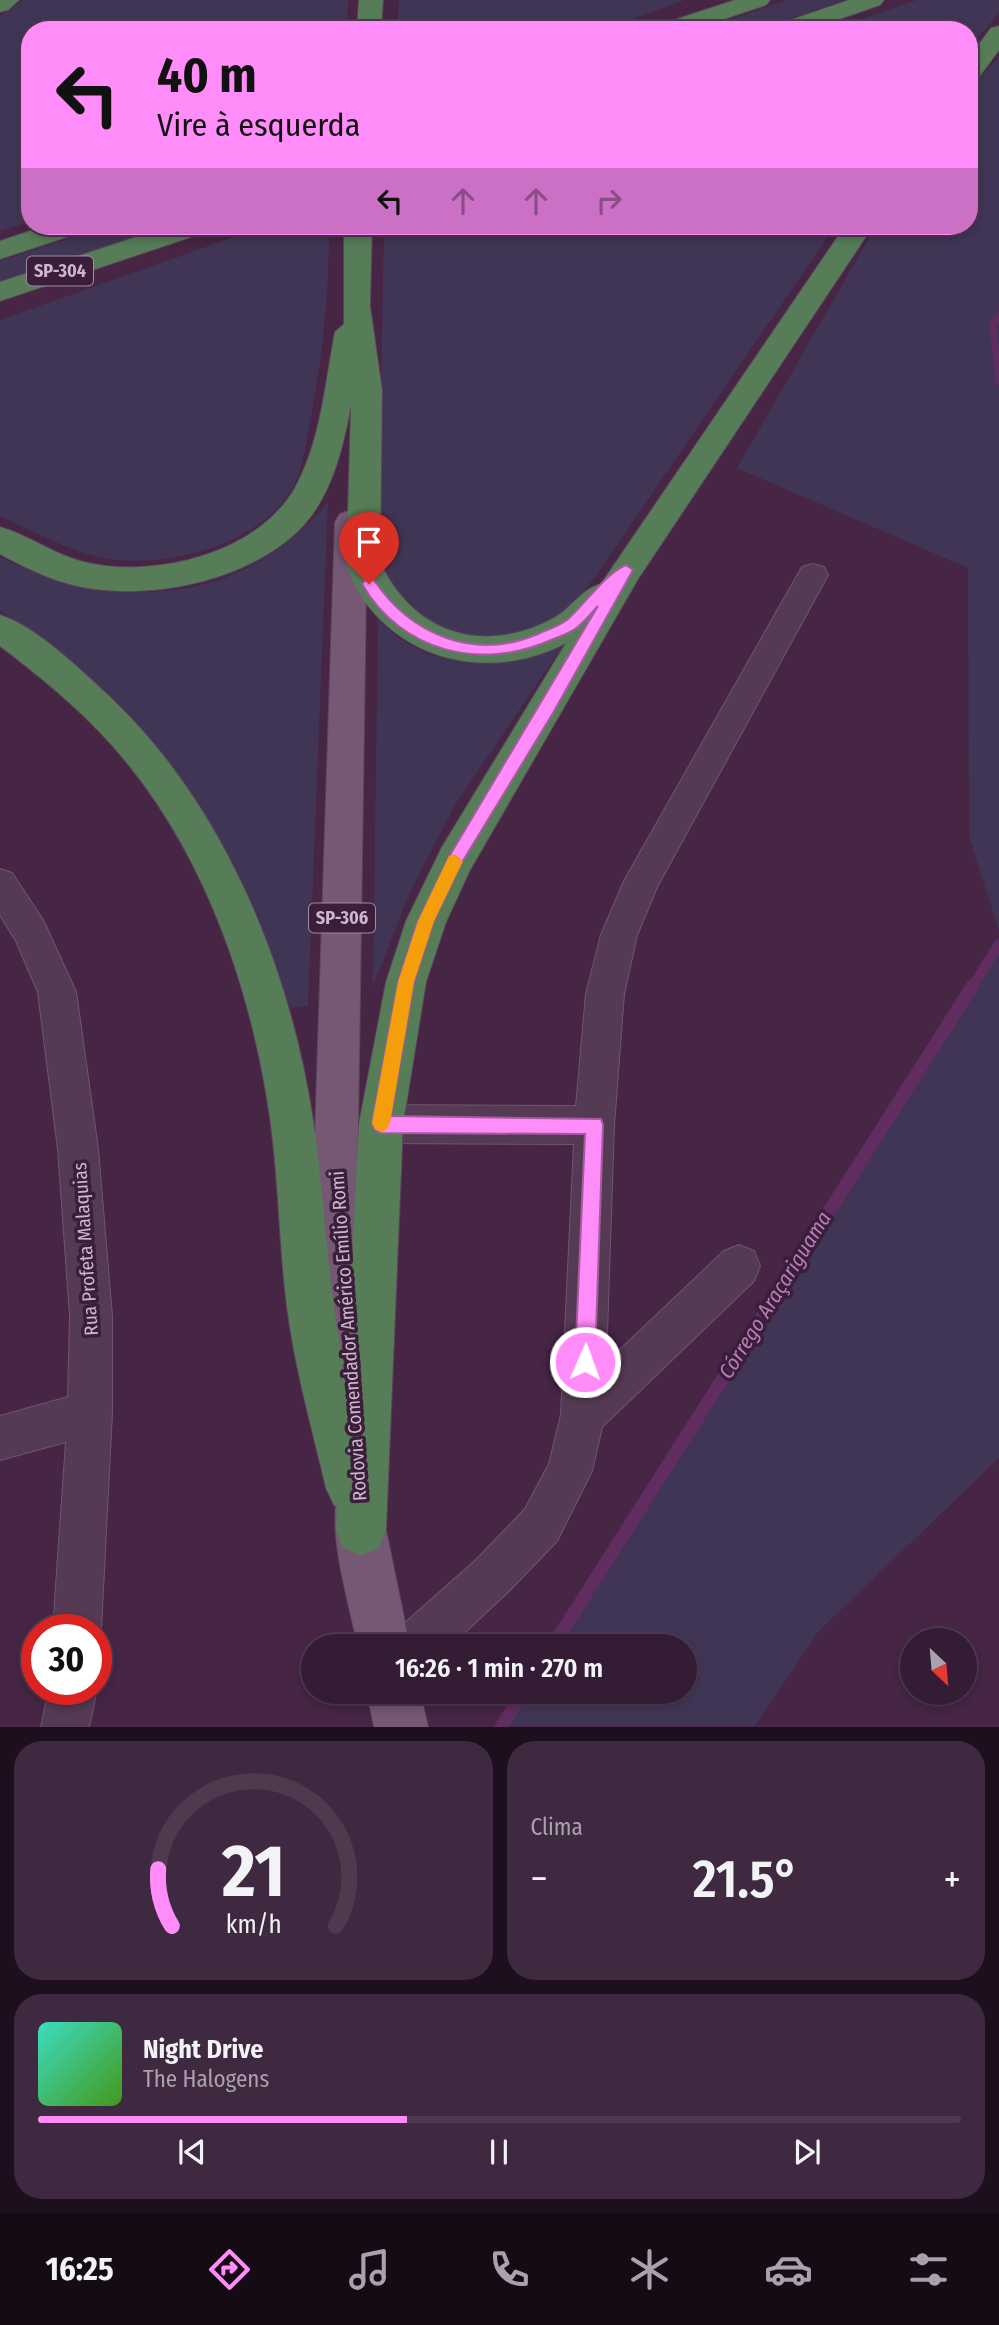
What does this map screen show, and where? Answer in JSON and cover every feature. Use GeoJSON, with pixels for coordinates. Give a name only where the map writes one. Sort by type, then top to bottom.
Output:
{"type":"FeatureCollection","features":[{"type":"Feature","properties":{"kind":"highway"},"geometry":{"type":"LineString","coordinates":[[0,5],[7,0]]}},
{"type":"Feature","properties":{"kind":"highway"},"geometry":{"type":"LineString","coordinates":[[669,21],[705,0]]}},
{"type":"Feature","properties":{"kind":"highway"},"geometry":{"type":"LineString","coordinates":[[682,21],[758,0]]}},
{"type":"Feature","properties":{"kind":"highway"},"geometry":{"type":"LineString","coordinates":[[810,21],[872,0]]}},
{"type":"Feature","properties":{"kind":"highway"},"geometry":{"type":"LineString","coordinates":[[370,21],[371,1]]}},
{"type":"Feature","properties":{"kind":"highway"},"geometry":{"type":"LineString","coordinates":[[978,61],[999,33]]}},
{"type":"Feature","properties":{"kind":"highway","name":"SP-304"},"geometry":{"type":"LineString","coordinates":[[0,250],[45,235]]}},
{"type":"Feature","properties":{"kind":"highway","name":"SP-304"},"geometry":{"type":"LineString","coordinates":[[0,292],[169,235]]}},
{"type":"Feature","properties":{"kind":"highway","name":"Rodovia Comendador Américo Emílio Romi"},"geometry":{"type":"LineString","coordinates":[[356,306],[358,235]]}},
{"type":"Feature","properties":{"kind":"highway"},"geometry":{"type":"LineString","coordinates":[[361,1530],[372,1325],[374,1206],[381,1124],[406,982],[426,921],[456,859],[626,570],[853,235]]}},
{"type":"Feature","properties":{"kind":"highway"},"geometry":{"type":"LineString","coordinates":[[0,302],[121,251]]}},
{"type":"Feature","properties":{"kind":"highway"},"geometry":{"type":"LineString","coordinates":[[0,539],[63,569],[138,580],[207,566],[256,544],[280,528],[307,497],[318,473],[356,306]]}},
{"type":"Feature","properties":{"kind":"highway"},"geometry":{"type":"LineString","coordinates":[[356,306],[367,390],[363,562],[369,584],[386,609],[426,638],[469,649],[498,651],[523,646],[569,626],[626,570]]}},
{"type":"Feature","properties":{"kind":"highway"},"geometry":{"type":"LineString","coordinates":[[0,628],[63,673],[142,754],[187,824],[233,910],[266,998],[288,1093],[315,1339],[361,1530]]}},
{"type":"Feature","properties":{"kind":"main road","name":"Rodovia Comendador Américo Emílio Romi"},"geometry":{"type":"LineString","coordinates":[[356,306],[335,1196],[361,1530],[381,1634]]}},
{"type":"Feature","properties":{"kind":"main road"},"geometry":{"type":"LineString","coordinates":[[389,1727],[390,1704]]}},
{"type":"Feature","properties":{"kind":"main road"},"geometry":{"type":"LineString","coordinates":[[394,1704],[401,1727]]}},
{"type":"Feature","properties":{"kind":"street"},"geometry":{"type":"LineString","coordinates":[[428,1634],[493,1575],[541,1525],[570,1471],[583,1415],[594,1125],[605,994],[619,935],[642,881],[813,575]]}},
{"type":"Feature","properties":{"kind":"street","name":"Rua Profeta Malaquias"},"geometry":{"type":"LineString","coordinates":[[0,884],[30,931],[57,992],[78,1149],[89,1288],[90,1413],[78,1614]]}},
{"type":"Feature","properties":{"kind":"street"},"geometry":{"type":"LineString","coordinates":[[381,1124],[594,1125]]}},
{"type":"Feature","properties":{"kind":"street"},"geometry":{"type":"LineString","coordinates":[[583,1415],[739,1266]]}},
{"type":"Feature","properties":{"kind":"street"},"geometry":{"type":"LineString","coordinates":[[0,1438],[90,1413]]}},
{"type":"Feature","properties":{"kind":"street"},"geometry":{"type":"LineString","coordinates":[[65,1727],[70,1705]]}},
{"type":"Feature","properties":{"kind":"shaded area"},"geometry":{"type":"Polygon","coordinates":[[[23,0],[348,0],[347,21],[21,21],[21,225],[0,231],[0,16],[23,0]]]}},
{"type":"Feature","properties":{"kind":"shaded area"},"geometry":{"type":"Polygon","coordinates":[[[399,0],[685,0],[627,21],[398,21],[399,0]]]}},
{"type":"Feature","properties":{"kind":"shaded area"},"geometry":{"type":"Polygon","coordinates":[[[788,0],[844,0],[782,21],[726,21],[788,0]]]}},
{"type":"Feature","properties":{"kind":"shaded area"},"geometry":{"type":"Polygon","coordinates":[[[917,0],[999,0],[999,13],[978,38],[978,21],[856,21],[917,0]]]}},
{"type":"Feature","properties":{"kind":"shaded area"},"geometry":{"type":"Polygon","coordinates":[[[999,57],[999,931],[969,836],[968,568],[737,468],[871,235],[978,235],[978,79],[999,57]]]}},
{"type":"Feature","properties":{"kind":"shaded area"},"geometry":{"type":"Polygon","coordinates":[[[79,235],[147,235],[0,284],[0,261],[79,235]]]}},
{"type":"Feature","properties":{"kind":"shaded area"},"geometry":{"type":"Polygon","coordinates":[[[240,235],[329,235],[328,277],[318,376],[296,481],[285,500],[263,521],[235,538],[207,549],[148,560],[114,560],[77,551],[0,516],[0,320],[240,235]]]}},
{"type":"Feature","properties":{"kind":"shaded area"},"geometry":{"type":"Polygon","coordinates":[[[384,235],[829,235],[596,576],[557,617],[535,628],[499,636],[460,635],[442,630],[425,623],[399,600],[390,586],[378,554],[384,235]]]}},
{"type":"Feature","properties":{"kind":"shaded area"},"geometry":{"type":"Polygon","coordinates":[[[328,502],[308,1006],[290,1008],[257,914],[238,873],[177,776],[69,662],[0,610],[0,557],[45,575],[89,587],[133,592],[175,590],[216,580],[256,563],[293,537],[328,502]]]}},
{"type":"Feature","properties":{"kind":"shaded area"},"geometry":{"type":"Polygon","coordinates":[[[378,620],[399,638],[421,650],[466,662],[513,658],[564,644],[455,805],[409,894],[373,986],[378,620]]]}},
{"type":"Feature","properties":{"kind":"shaded area"},"geometry":{"type":"Polygon","coordinates":[[[999,944],[999,1458],[818,1632],[755,1726],[501,1726],[515,1704],[697,1704],[697,1634],[560,1634],[999,944]]]}},
{"type":"Feature","properties":{"kind":"waterway","name":"Córrego Araçariguama"},"geometry":{"type":"LineString","coordinates":[[999,316],[993,325],[999,382]]}},
{"type":"Feature","properties":{"kind":"waterway","name":"Córrego Araçariguama"},"geometry":{"type":"LineString","coordinates":[[972,987],[999,944]]}},
{"type":"Feature","properties":{"kind":"waterway","name":"Córrego Araçariguama"},"geometry":{"type":"LineString","coordinates":[[560,1634],[973,985]]}},
{"type":"Feature","properties":{"kind":"waterway","name":"Córrego Araçariguama"},"geometry":{"type":"LineString","coordinates":[[501,1727],[515,1704]]}},
{"type":"Feature","properties":{"kind":"slow traffic"},"geometry":{"type":"LineString","coordinates":[[381,1123],[406,982],[426,921],[455,861]]}},
{"type":"Feature","properties":{"kind":"route"},"geometry":{"type":"LineString","coordinates":[[369,584],[386,609],[405,626],[426,638],[469,649],[498,651],[547,638],[569,626],[626,570],[456,859],[426,921],[406,982],[381,1124],[594,1125],[585,1362]]}}]}
